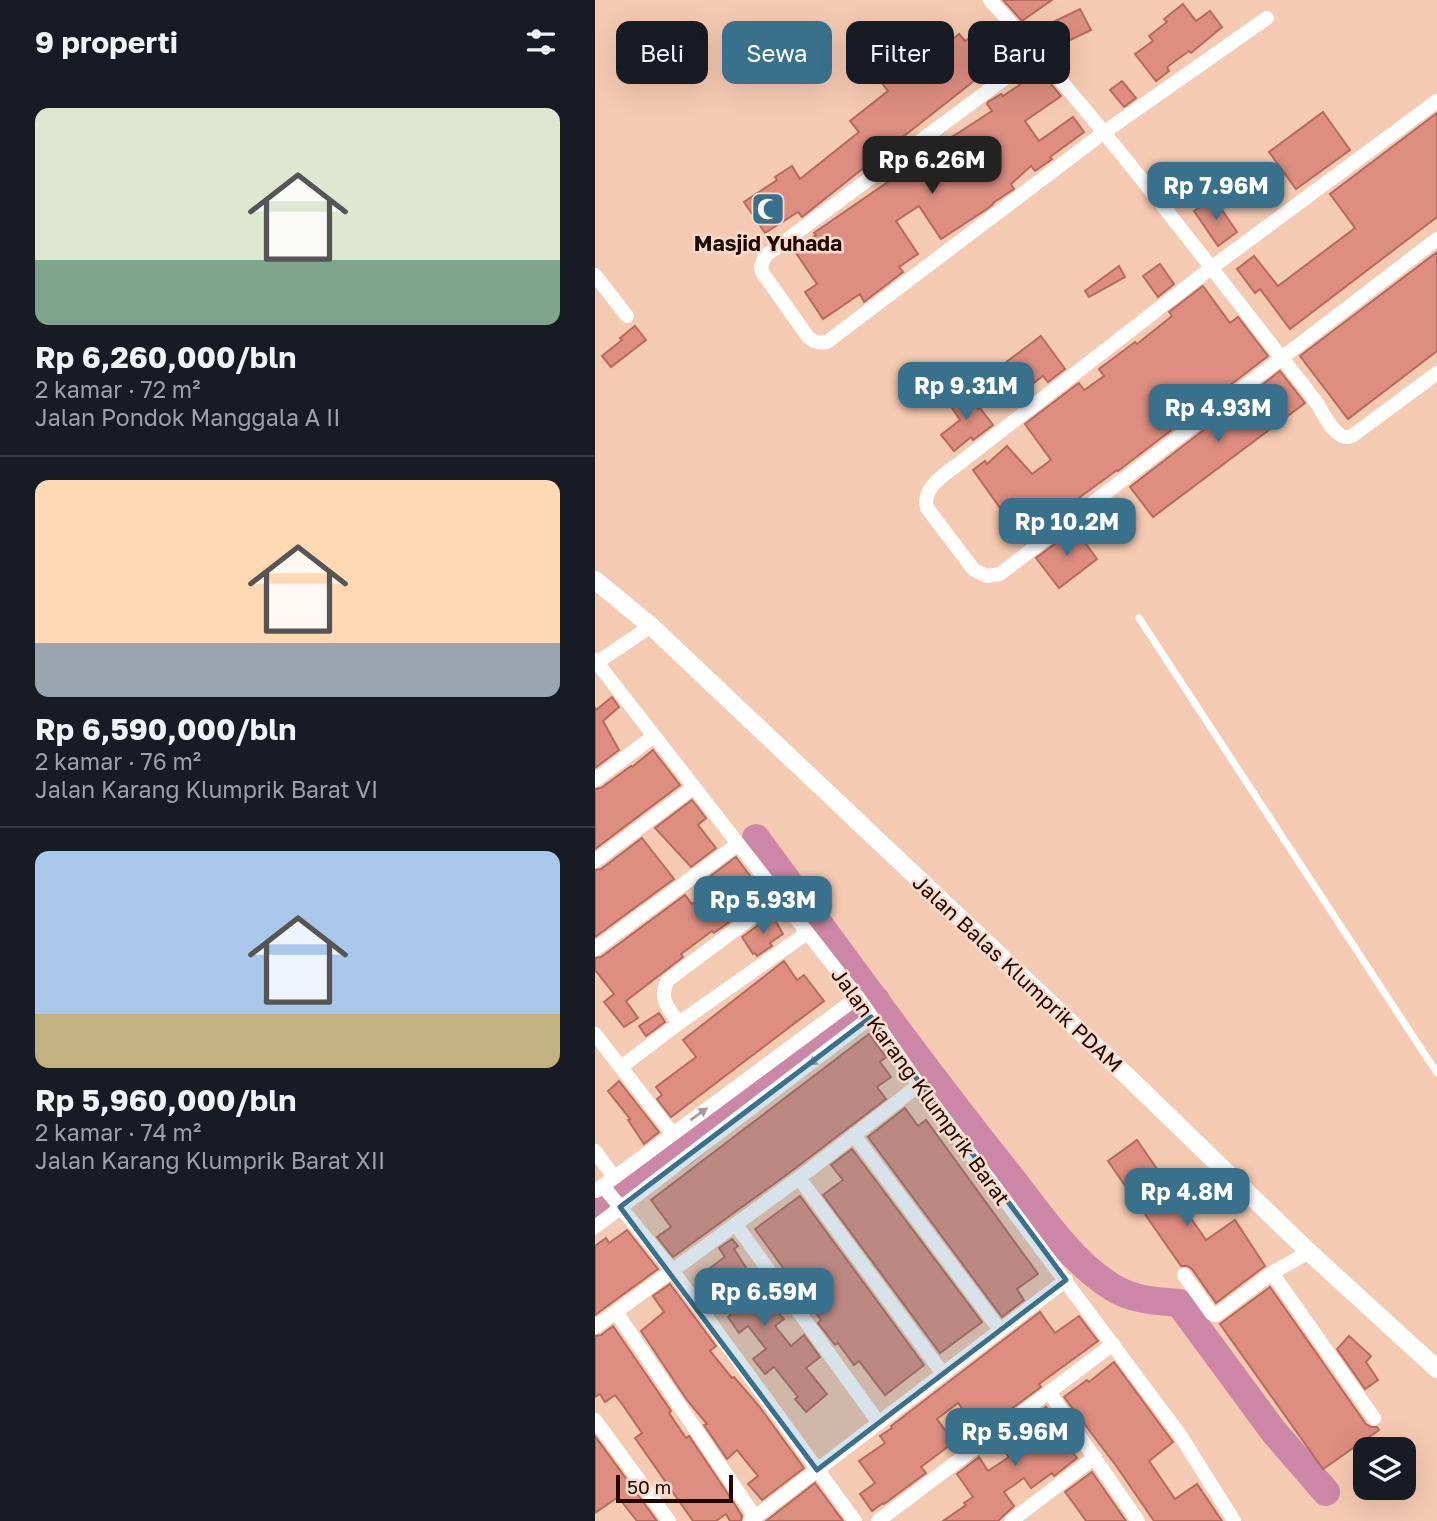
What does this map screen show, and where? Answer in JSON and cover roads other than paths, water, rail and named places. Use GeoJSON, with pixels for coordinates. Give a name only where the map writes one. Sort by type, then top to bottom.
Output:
{"type":"FeatureCollection","features":[{"type":"Feature","properties":{"kind":"street"},"geometry":{"type":"LineString","coordinates":[[990,0],[1009,21]]}},
{"type":"Feature","properties":{"kind":"street"},"geometry":{"type":"LineString","coordinates":[[997,84],[765,256],[762,272],[800,327],[813,341],[827,342],[1103,133],[1266,18]]}},
{"type":"Feature","properties":{"kind":"street"},"geometry":{"type":"LineString","coordinates":[[1064,84],[1315,400],[1335,430],[1345,437],[1352,436],[1437,373]]}},
{"type":"Feature","properties":{"kind":"street"},"geometry":{"type":"LineString","coordinates":[[1437,101],[1211,268],[933,485],[927,494],[927,508],[974,570],[987,576],[1000,575],[1437,239]]}},
{"type":"Feature","properties":{"kind":"street"},"geometry":{"type":"LineString","coordinates":[[595,275],[627,316]]}},
{"type":"Feature","properties":{"kind":"street","name":"Jalan Balas Klumprik PDAM"},"geometry":{"type":"LineString","coordinates":[[595,580],[651,626],[1126,1075],[1309,1252],[1437,1369]]}},
{"type":"Feature","properties":{"kind":"street"},"geometry":{"type":"LineString","coordinates":[[599,660],[651,626]]}},
{"type":"Feature","properties":{"kind":"street","name":"Jalan Karang Klumprik Barat"},"geometry":{"type":"LineString","coordinates":[[599,660],[654,736],[864,1007],[919,1085],[1066,1280],[1180,1435],[1234,1521]]}},
{"type":"Feature","properties":{"kind":"street"},"geometry":{"type":"LineString","coordinates":[[595,780],[654,736]]}},
{"type":"Feature","properties":{"kind":"street"},"geometry":{"type":"LineString","coordinates":[[595,861],[694,787]]}},
{"type":"Feature","properties":{"kind":"street"},"geometry":{"type":"LineString","coordinates":[[595,949],[738,844]]}},
{"type":"Feature","properties":{"kind":"street"},"geometry":{"type":"LineString","coordinates":[[679,1023],[663,998],[663,987],[668,980],[779,897]]}},
{"type":"Feature","properties":{"kind":"street"},"geometry":{"type":"LineString","coordinates":[[621,1067],[807,933]]}},
{"type":"Feature","properties":{"kind":"street"},"geometry":{"type":"LineString","coordinates":[[595,1227],[609,1192],[672,1133],[864,1007]]}},
{"type":"Feature","properties":{"kind":"street"},"geometry":{"type":"LineString","coordinates":[[609,1192],[864,1007]]}},
{"type":"Feature","properties":{"kind":"street"},"geometry":{"type":"LineString","coordinates":[[595,1034],[672,1133]]}},
{"type":"Feature","properties":{"kind":"street"},"geometry":{"type":"LineString","coordinates":[[595,1327],[799,1178],[919,1085]]}},
{"type":"Feature","properties":{"kind":"street"},"geometry":{"type":"LineString","coordinates":[[854,1135],[1000,1330]]}},
{"type":"Feature","properties":{"kind":"street"},"geometry":{"type":"LineString","coordinates":[[595,1151],[609,1192],[672,1270],[855,1521]]}},
{"type":"Feature","properties":{"kind":"street"},"geometry":{"type":"LineString","coordinates":[[799,1178],[943,1374]]}},
{"type":"Feature","properties":{"kind":"street"},"geometry":{"type":"LineString","coordinates":[[736,1225],[879,1423]]}},
{"type":"Feature","properties":{"kind":"street"},"geometry":{"type":"LineString","coordinates":[[1184,1275],[1212,1314],[1216,1315],[1272,1273],[1309,1252]]}},
{"type":"Feature","properties":{"kind":"street"},"geometry":{"type":"LineString","coordinates":[[1272,1273],[1374,1418]]}},
{"type":"Feature","properties":{"kind":"street"},"geometry":{"type":"LineString","coordinates":[[616,1312],[752,1519],[1066,1280]]}},
{"type":"Feature","properties":{"kind":"street"},"geometry":{"type":"LineString","coordinates":[[878,1521],[1113,1344]]}},
{"type":"Feature","properties":{"kind":"street"},"geometry":{"type":"LineString","coordinates":[[1049,1392],[1138,1521]]}},
{"type":"Feature","properties":{"kind":"street"},"geometry":{"type":"LineString","coordinates":[[595,1420],[669,1521]]}},
{"type":"Feature","properties":{"kind":"street"},"geometry":{"type":"LineString","coordinates":[[1010,1521],[1031,1515],[1095,1457]]}},
{"type":"Feature","properties":{"kind":"lane"},"geometry":{"type":"LineString","coordinates":[[1139,618],[1437,1073]]}},
{"type":"Feature","properties":{"kind":"waterway"},"geometry":{"type":"LineString","coordinates":[[756,838],[912,1050],[1069,1250],[1097,1276],[1128,1295],[1179,1303],[1274,1432],[1326,1492]]}},
{"type":"Feature","properties":{"kind":"waterway"},"geometry":{"type":"LineString","coordinates":[[595,1215],[682,1153],[852,1016],[876,1000]]}},
{"type":"Feature","properties":{"kind":"place","name":"Masjid Yuhada"},"geometry":{"type":"Point","coordinates":[768,209]}}]}
